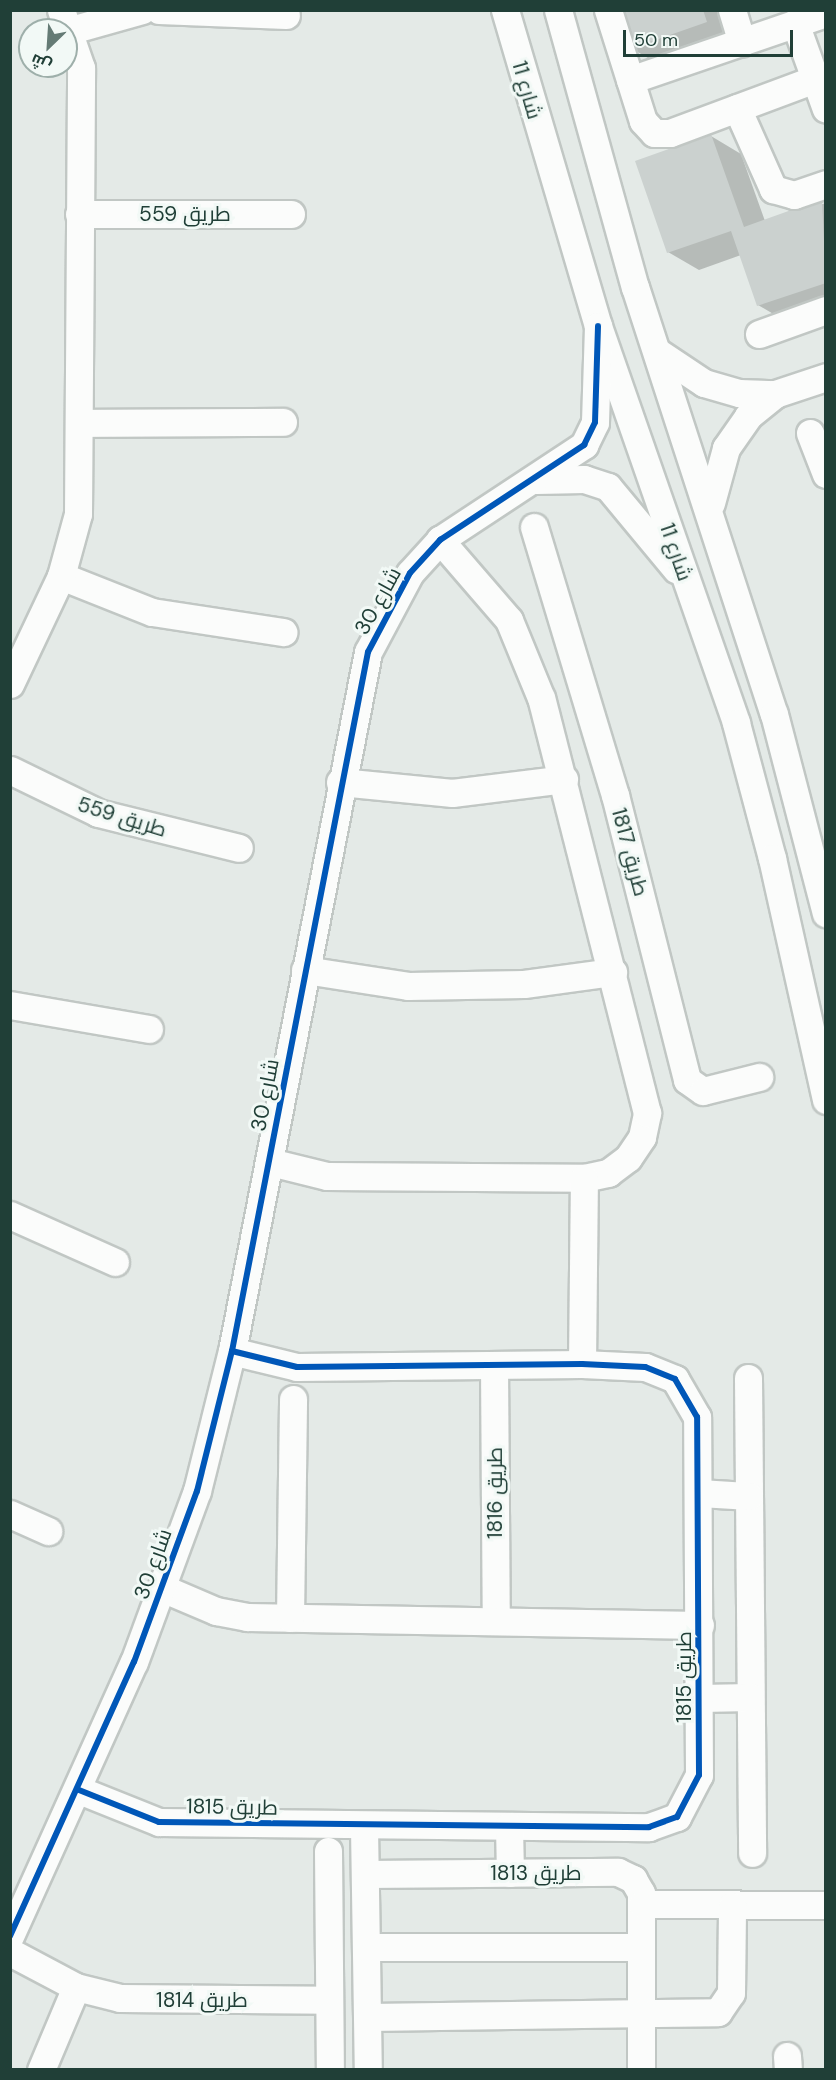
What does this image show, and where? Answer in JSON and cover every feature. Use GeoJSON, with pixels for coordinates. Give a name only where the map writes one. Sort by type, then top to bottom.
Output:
{"type":"FeatureCollection","features":[{"type":"Feature","properties":{"kind":"street"},"geometry":{"type":"LineString","coordinates":[[78,18],[142,10]]}},
{"type":"Feature","properties":{"kind":"street"},"geometry":{"type":"LineString","coordinates":[[159,10],[286,15]]}},
{"type":"Feature","properties":{"kind":"street","name":"شارع 11"},"geometry":{"type":"LineString","coordinates":[[505,10],[598,326],[736,723],[772,858],[825,1100]]}},
{"type":"Feature","properties":{"kind":"street"},"geometry":{"type":"LineString","coordinates":[[558,10],[635,287],[711,507],[774,714],[825,913]]}},
{"type":"Feature","properties":{"kind":"street"},"geometry":{"type":"LineString","coordinates":[[608,10],[645,126],[659,135],[815,79]]}},
{"type":"Feature","properties":{"kind":"street"},"geometry":{"type":"LineString","coordinates":[[732,10],[741,42]]}},
{"type":"Feature","properties":{"kind":"street"},"geometry":{"type":"LineString","coordinates":[[630,80],[825,13]]}},
{"type":"Feature","properties":{"kind":"street"},"geometry":{"type":"LineString","coordinates":[[795,23],[825,109]]}},
{"type":"Feature","properties":{"kind":"street"},"geometry":{"type":"LineString","coordinates":[[10,684],[62,576],[78,514],[81,68],[78,58]]}},
{"type":"Feature","properties":{"kind":"street"},"geometry":{"type":"LineString","coordinates":[[737,108],[763,178],[772,189],[794,195],[825,184]]}},
{"type":"Feature","properties":{"kind":"street","name":"طريق 559"},"geometry":{"type":"LineString","coordinates":[[79,214],[291,214]]}},
{"type":"Feature","properties":{"kind":"street"},"geometry":{"type":"LineString","coordinates":[[759,334],[825,310]]}},
{"type":"Feature","properties":{"kind":"street","name":"شارع 30"},"geometry":{"type":"LineString","coordinates":[[10,1936],[79,1790],[162,1588],[197,1491],[232,1351],[270,1162],[340,782],[368,652],[410,573],[440,540],[474,513],[535,481],[576,454],[591,434],[598,326]]}},
{"type":"Feature","properties":{"kind":"street"},"geometry":{"type":"LineString","coordinates":[[659,353],[721,389],[775,394]]}},
{"type":"Feature","properties":{"kind":"street"},"geometry":{"type":"LineString","coordinates":[[711,507],[726,448],[748,416],[775,394],[825,377]]}},
{"type":"Feature","properties":{"kind":"street"},"geometry":{"type":"LineString","coordinates":[[80,423],[283,422]]}},
{"type":"Feature","properties":{"kind":"street"},"geometry":{"type":"LineString","coordinates":[[810,433],[825,474]]}},
{"type":"Feature","properties":{"kind":"street","name":"شارع 30"},"geometry":{"type":"LineString","coordinates":[[535,481],[584,479],[608,487],[684,578]]}},
{"type":"Feature","properties":{"kind":"street","name":"طريق 1817"},"geometry":{"type":"LineString","coordinates":[[534,527],[582,682],[687,1080],[696,1091],[759,1077]]}},
{"type":"Feature","properties":{"kind":"street"},"geometry":{"type":"LineString","coordinates":[[270,1162],[327,1176],[584,1178],[622,1163],[642,1137],[647,1113],[564,779],[541,698],[509,620],[440,540]]}},
{"type":"Feature","properties":{"kind":"street"},"geometry":{"type":"LineString","coordinates":[[62,576],[152,612],[283,632]]}},
{"type":"Feature","properties":{"kind":"street"},"geometry":{"type":"LineString","coordinates":[[541,698],[582,682]]}},
{"type":"Feature","properties":{"kind":"street","name":"طريق 559"},"geometry":{"type":"LineString","coordinates":[[10,770],[98,813],[239,848]]}},
{"type":"Feature","properties":{"kind":"street"},"geometry":{"type":"LineString","coordinates":[[340,782],[452,793],[564,779]]}},
{"type":"Feature","properties":{"kind":"street"},"geometry":{"type":"LineString","coordinates":[[305,970],[408,986],[524,984],[613,972]]}},
{"type":"Feature","properties":{"kind":"street"},"geometry":{"type":"LineString","coordinates":[[10,1005],[149,1029]]}},
{"type":"Feature","properties":{"kind":"street"},"geometry":{"type":"LineString","coordinates":[[627,1031],[672,1023]]}},
{"type":"Feature","properties":{"kind":"street"},"geometry":{"type":"LineString","coordinates":[[582,1364],[584,1178]]}},
{"type":"Feature","properties":{"kind":"street"},"geometry":{"type":"LineString","coordinates":[[10,1215],[115,1262]]}},
{"type":"Feature","properties":{"kind":"street","name":"طريق 1815"},"geometry":{"type":"LineString","coordinates":[[79,1790],[159,1822],[364,1827],[649,1827],[677,1817],[699,1775],[701,1493],[697,1417],[675,1379],[645,1367],[582,1364],[297,1367],[232,1351]]}},
{"type":"Feature","properties":{"kind":"street","name":"طريق 1816"},"geometry":{"type":"LineString","coordinates":[[494,1365],[496,1621]]}},
{"type":"Feature","properties":{"kind":"street"},"geometry":{"type":"LineString","coordinates":[[748,1378],[752,1853]]}},
{"type":"Feature","properties":{"kind":"street"},"geometry":{"type":"LineString","coordinates":[[290,1618],[293,1399]]}},
{"type":"Feature","properties":{"kind":"street"},"geometry":{"type":"LineString","coordinates":[[701,1493],[749,1496]]}},
{"type":"Feature","properties":{"kind":"street"},"geometry":{"type":"LineString","coordinates":[[10,1514],[48,1531]]}},
{"type":"Feature","properties":{"kind":"street"},"geometry":{"type":"LineString","coordinates":[[162,1588],[231,1615],[700,1625]]}},
{"type":"Feature","properties":{"kind":"street","name":"طريق 1815"},"geometry":{"type":"LineString","coordinates":[[701,1698],[750,1697]]}},
{"type":"Feature","properties":{"kind":"street"},"geometry":{"type":"LineString","coordinates":[[509,1826],[510,1873]]}},
{"type":"Feature","properties":{"kind":"street"},"geometry":{"type":"LineString","coordinates":[[328,1851],[330,2064],[368,2063],[367,1874],[364,1827]]}},
{"type":"Feature","properties":{"kind":"street","name":"طريق 1813"},"geometry":{"type":"LineString","coordinates":[[367,1874],[626,1874],[639,1885],[642,1904],[641,2070]]}},
{"type":"Feature","properties":{"kind":"street"},"geometry":{"type":"LineString","coordinates":[[642,1904],[825,1905]]}},
{"type":"Feature","properties":{"kind":"street"},"geometry":{"type":"LineString","coordinates":[[369,2016],[705,2015],[727,2005],[732,1906]]}},
{"type":"Feature","properties":{"kind":"street"},"geometry":{"type":"LineString","coordinates":[[368,1947],[640,1947]]}},
{"type":"Feature","properties":{"kind":"street","name":"طريق 1814"},"geometry":{"type":"LineString","coordinates":[[10,1952],[76,1987],[143,2001],[329,2000]]}},
{"type":"Feature","properties":{"kind":"street"},"geometry":{"type":"LineString","coordinates":[[41,2070],[76,1987]]}},
{"type":"Feature","properties":{"kind":"building"},"geometry":{"type":"Polygon","coordinates":[[[617,10],[703,10],[707,22],[630,49],[617,10]]]}},
{"type":"Feature","properties":{"kind":"building"},"geometry":{"type":"Polygon","coordinates":[[[711,134],[744,227],[822,199],[826,283],[757,306],[731,231],[667,253],[635,161],[711,134]]]}},
{"type":"Feature","properties":{"kind":"cycle path"},"geometry":{"type":"LineString","coordinates":[[10,1936],[134,1662],[197,1491],[232,1351],[368,652],[410,573],[440,540],[584,445],[595,422],[598,326]]}},
{"type":"Feature","properties":{"kind":"cycle path"},"geometry":{"type":"LineString","coordinates":[[79,1790],[159,1822],[649,1827],[677,1817],[699,1775],[697,1417],[675,1379],[645,1367],[582,1364],[297,1367],[232,1351]]}}]}
